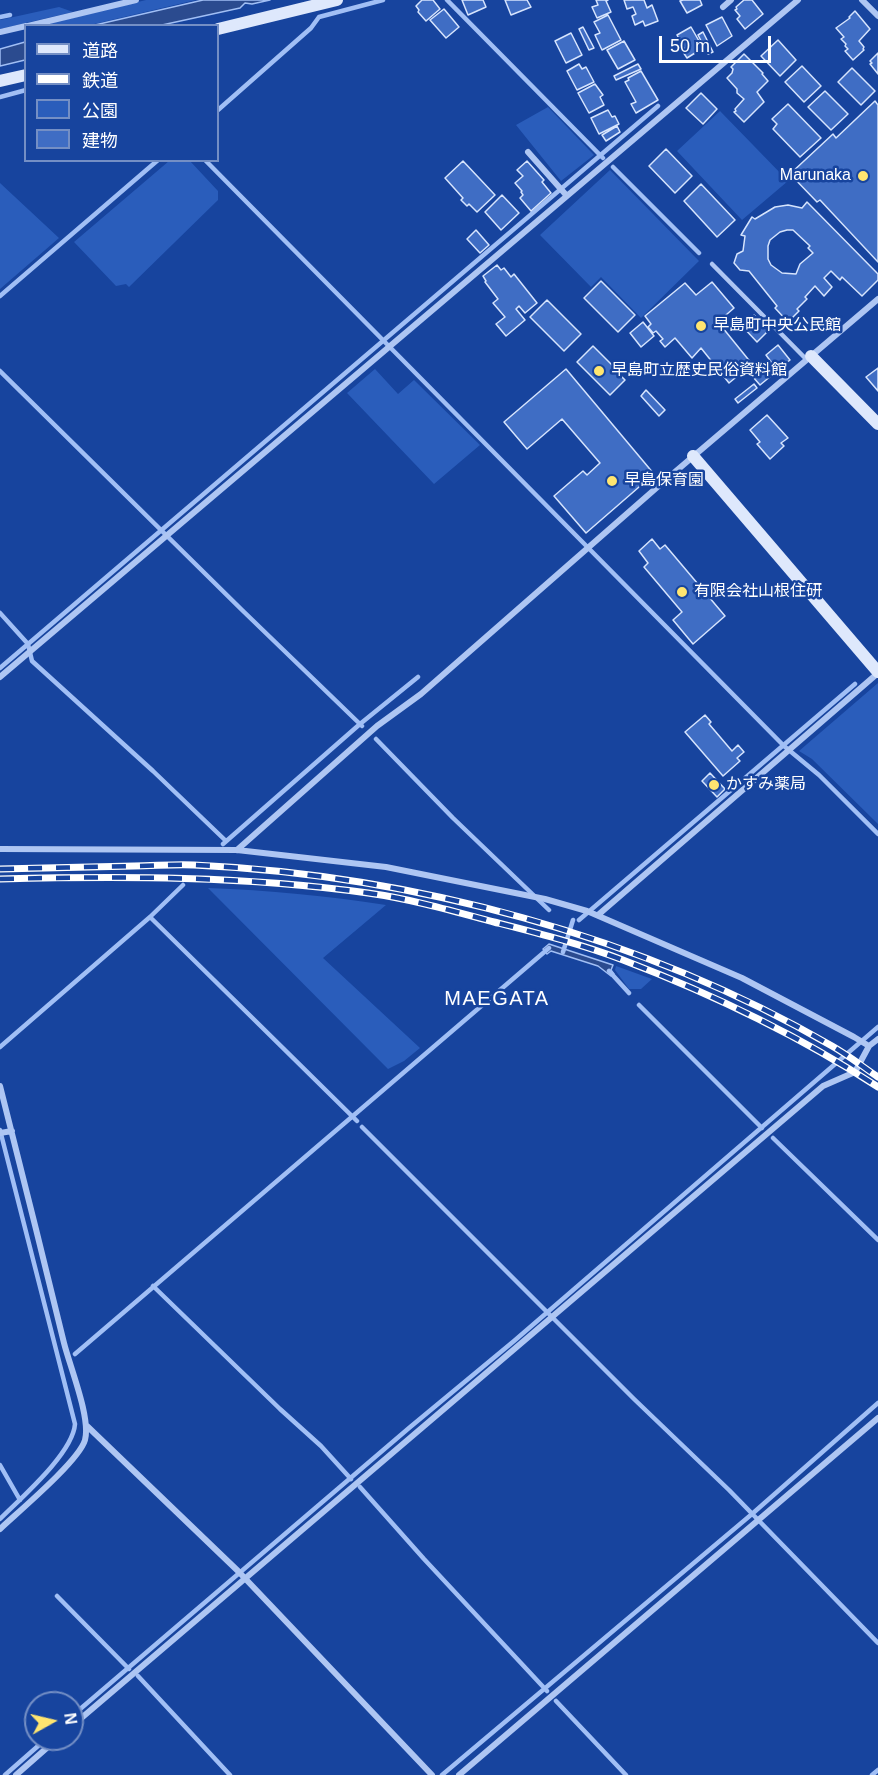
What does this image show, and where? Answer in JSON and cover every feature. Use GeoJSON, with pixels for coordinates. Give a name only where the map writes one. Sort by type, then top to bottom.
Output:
{"type":"FeatureCollection","features":[{"type":"Feature","properties":{"kind":"street"},"geometry":{"type":"LineString","coordinates":[[35,24],[135,0]]}},
{"type":"Feature","properties":{"kind":"street"},"geometry":{"type":"LineString","coordinates":[[219,29],[337,0]]}},
{"type":"Feature","properties":{"kind":"street"},"geometry":{"type":"LineString","coordinates":[[723,7],[731,0]]}},
{"type":"Feature","properties":{"kind":"street"},"geometry":{"type":"LineString","coordinates":[[0,677],[385,350],[563,191],[798,0]]}},
{"type":"Feature","properties":{"kind":"street"},"geometry":{"type":"LineString","coordinates":[[862,0],[878,16]]}},
{"type":"Feature","properties":{"kind":"street"},"geometry":{"type":"LineString","coordinates":[[0,32],[24,27]]}},
{"type":"Feature","properties":{"kind":"street"},"geometry":{"type":"LineString","coordinates":[[0,81],[24,75]]}},
{"type":"Feature","properties":{"kind":"street"},"geometry":{"type":"LineString","coordinates":[[528,152],[563,191]]}},
{"type":"Feature","properties":{"kind":"street"},"geometry":{"type":"LineString","coordinates":[[237,850],[377,726],[420,694],[693,456],[878,299]]}},
{"type":"Feature","properties":{"kind":"street"},"geometry":{"type":"LineString","coordinates":[[809,358],[878,424]]}},
{"type":"Feature","properties":{"kind":"street"},"geometry":{"type":"LineString","coordinates":[[592,913],[790,751],[878,673],[693,456]]}},
{"type":"Feature","properties":{"kind":"street"},"geometry":{"type":"LineString","coordinates":[[0,849],[237,850],[386,867],[544,898],[592,913],[742,978],[867,1045]]}},
{"type":"Feature","properties":{"kind":"street"},"geometry":{"type":"LineString","coordinates":[[84,1715],[242,1575],[549,1321],[823,1086],[855,1072],[867,1045],[878,1039]]}},
{"type":"Feature","properties":{"kind":"street"},"geometry":{"type":"LineString","coordinates":[[0,1086],[6,1132],[87,1426],[84,1443],[74,1456],[52,1481],[0,1529]]}},
{"type":"Feature","properties":{"kind":"street"},"geometry":{"type":"LineString","coordinates":[[459,1775],[878,1418]]}},
{"type":"Feature","properties":{"kind":"street"},"geometry":{"type":"LineString","coordinates":[[87,1426],[242,1575],[432,1775]]}},
{"type":"Feature","properties":{"kind":"street"},"geometry":{"type":"LineString","coordinates":[[16,1775],[43,1751]]}},
{"type":"Feature","properties":{"kind":"lane"},"geometry":{"type":"LineString","coordinates":[[712,264],[809,358]]}},
{"type":"Feature","properties":{"kind":"green space"},"geometry":{"type":"Polygon","coordinates":[[[146,0],[196,0],[94,24],[47,24],[146,0]]]}},
{"type":"Feature","properties":{"kind":"green space"},"geometry":{"type":"Polygon","coordinates":[[[59,7],[73,12],[0,29],[0,20],[59,7]]]}},
{"type":"Feature","properties":{"kind":"green space"},"geometry":{"type":"Polygon","coordinates":[[[548,107],[594,155],[561,181],[516,125],[548,107]]]}},
{"type":"Feature","properties":{"kind":"green space"},"geometry":{"type":"Polygon","coordinates":[[[720,111],[788,181],[742,220],[677,151],[720,111]]]}},
{"type":"Feature","properties":{"kind":"green space"},"geometry":{"type":"Polygon","coordinates":[[[168,162],[191,162],[218,191],[218,200],[129,287],[126,284],[116,286],[74,242],[168,162]]]}},
{"type":"Feature","properties":{"kind":"green space"},"geometry":{"type":"Polygon","coordinates":[[[610,170],[699,261],[641,318],[601,277],[591,287],[540,235],[610,170]]]}},
{"type":"Feature","properties":{"kind":"green space"},"geometry":{"type":"Polygon","coordinates":[[[0,183],[59,238],[0,289],[0,183]]]}},
{"type":"Feature","properties":{"kind":"green space"},"geometry":{"type":"Polygon","coordinates":[[[375,369],[398,394],[414,380],[480,445],[434,484],[347,393],[375,369]]]}},
{"type":"Feature","properties":{"kind":"green space"},"geometry":{"type":"Polygon","coordinates":[[[878,683],[878,824],[812,759],[799,751],[878,683]]]}},
{"type":"Feature","properties":{"kind":"green space"},"geometry":{"type":"Polygon","coordinates":[[[208,888],[298,894],[386,905],[323,958],[420,1048],[404,1061],[388,1069],[208,888]]]}},
{"type":"Feature","properties":{"kind":"green space"},"geometry":{"type":"Polygon","coordinates":[[[616,966],[652,979],[641,989],[629,989],[615,970],[616,966]]]}},
{"type":"Feature","properties":{"kind":"shaded area"},"geometry":{"type":"Polygon","coordinates":[[[203,0],[270,0],[252,4],[245,3],[240,8],[167,24],[99,24],[203,0]]]}},
{"type":"Feature","properties":{"kind":"shaded area"},"geometry":{"type":"Polygon","coordinates":[[[24,42],[24,60],[0,66],[0,49],[24,42]]]}},
{"type":"Feature","properties":{"kind":"shaded area"},"geometry":{"type":"Polygon","coordinates":[[[549,944],[613,965],[611,970],[614,974],[611,976],[598,966],[551,951],[547,954],[543,949],[549,944]]]}},
{"type":"Feature","properties":{"kind":"building"},"geometry":{"type":"Polygon","coordinates":[[[422,0],[433,0],[440,9],[426,21],[416,6],[422,0]]]}},
{"type":"Feature","properties":{"kind":"building"},"geometry":{"type":"Polygon","coordinates":[[[462,0],[483,0],[486,7],[468,15],[462,0]]]}},
{"type":"Feature","properties":{"kind":"building"},"geometry":{"type":"Polygon","coordinates":[[[505,0],[527,0],[531,7],[511,15],[505,0]]]}},
{"type":"Feature","properties":{"kind":"building"},"geometry":{"type":"Polygon","coordinates":[[[596,0],[608,0],[606,1],[611,12],[597,18],[592,7],[598,5],[596,0]]]}},
{"type":"Feature","properties":{"kind":"building"},"geometry":{"type":"Polygon","coordinates":[[[624,0],[644,0],[647,8],[652,5],[658,21],[645,26],[643,21],[635,25],[632,16],[636,14],[633,7],[627,9],[624,0]]]}},
{"type":"Feature","properties":{"kind":"building"},"geometry":{"type":"Polygon","coordinates":[[[700,0],[702,5],[687,13],[680,1],[700,0]]]}},
{"type":"Feature","properties":{"kind":"building"},"geometry":{"type":"Polygon","coordinates":[[[744,0],[752,0],[763,14],[745,29],[737,19],[740,16],[735,10],[744,0]]]}},
{"type":"Feature","properties":{"kind":"building"},"geometry":{"type":"Polygon","coordinates":[[[444,9],[459,27],[446,38],[430,20],[444,9]]]}},
{"type":"Feature","properties":{"kind":"building"},"geometry":{"type":"Polygon","coordinates":[[[855,11],[870,29],[859,41],[864,50],[853,60],[845,51],[848,49],[841,39],[844,37],[836,28],[850,18],[855,11]]]}},
{"type":"Feature","properties":{"kind":"building"},"geometry":{"type":"Polygon","coordinates":[[[608,15],[621,40],[602,50],[595,35],[600,33],[594,22],[608,15]]]}},
{"type":"Feature","properties":{"kind":"building"},"geometry":{"type":"Polygon","coordinates":[[[722,17],[732,36],[717,46],[706,25],[722,17]]]}},
{"type":"Feature","properties":{"kind":"building"},"geometry":{"type":"Polygon","coordinates":[[[583,27],[594,48],[589,50],[579,29],[583,27]]]}},
{"type":"Feature","properties":{"kind":"building"},"geometry":{"type":"Polygon","coordinates":[[[691,27],[703,48],[687,58],[677,35],[691,27]]]}},
{"type":"Feature","properties":{"kind":"building"},"geometry":{"type":"Polygon","coordinates":[[[703,32],[713,52],[708,54],[698,35],[703,32]]]}},
{"type":"Feature","properties":{"kind":"building"},"geometry":{"type":"Polygon","coordinates":[[[571,33],[582,55],[566,63],[555,41],[571,33]]]}},
{"type":"Feature","properties":{"kind":"building"},"geometry":{"type":"Polygon","coordinates":[[[778,40],[796,60],[780,76],[761,56],[778,40]]]}},
{"type":"Feature","properties":{"kind":"building"},"geometry":{"type":"Polygon","coordinates":[[[624,41],[635,60],[618,69],[607,50],[624,41]]]}},
{"type":"Feature","properties":{"kind":"building"},"geometry":{"type":"Polygon","coordinates":[[[878,53],[878,74],[870,61],[878,53]]]}},
{"type":"Feature","properties":{"kind":"building"},"geometry":{"type":"Polygon","coordinates":[[[744,54],[768,81],[757,92],[764,102],[744,122],[734,112],[744,99],[727,78],[732,73],[731,67],[744,54]]]}},
{"type":"Feature","properties":{"kind":"building"},"geometry":{"type":"Polygon","coordinates":[[[579,64],[582,69],[586,67],[594,82],[577,90],[567,71],[579,64]]]}},
{"type":"Feature","properties":{"kind":"building"},"geometry":{"type":"Polygon","coordinates":[[[638,64],[641,69],[616,80],[614,76],[638,64]]]}},
{"type":"Feature","properties":{"kind":"building"},"geometry":{"type":"Polygon","coordinates":[[[802,66],[821,86],[804,102],[785,82],[802,66]]]}},
{"type":"Feature","properties":{"kind":"building"},"geometry":{"type":"Polygon","coordinates":[[[852,68],[875,91],[861,105],[838,82],[852,68]]]}},
{"type":"Feature","properties":{"kind":"building"},"geometry":{"type":"Polygon","coordinates":[[[641,71],[658,100],[636,113],[631,104],[636,102],[625,82],[641,71]]]}},
{"type":"Feature","properties":{"kind":"building"},"geometry":{"type":"Polygon","coordinates":[[[595,84],[603,95],[600,97],[604,105],[589,113],[578,93],[595,84]]]}},
{"type":"Feature","properties":{"kind":"building"},"geometry":{"type":"Polygon","coordinates":[[[825,91],[848,114],[831,130],[808,107],[825,91]]]}},
{"type":"Feature","properties":{"kind":"building"},"geometry":{"type":"Polygon","coordinates":[[[701,93],[717,109],[703,124],[686,108],[701,93]]]}},
{"type":"Feature","properties":{"kind":"building"},"geometry":{"type":"Polygon","coordinates":[[[875,101],[878,105],[878,262],[820,200],[817,202],[790,174],[833,134],[836,138],[875,101]]]}},
{"type":"Feature","properties":{"kind":"building"},"geometry":{"type":"Polygon","coordinates":[[[788,104],[821,138],[800,157],[773,129],[777,124],[772,119],[788,104]]]}},
{"type":"Feature","properties":{"kind":"building"},"geometry":{"type":"Polygon","coordinates":[[[608,110],[619,124],[599,134],[591,118],[608,110]]]}},
{"type":"Feature","properties":{"kind":"building"},"geometry":{"type":"Polygon","coordinates":[[[617,126],[620,132],[606,141],[602,135],[617,126]]]}},
{"type":"Feature","properties":{"kind":"building"},"geometry":{"type":"Polygon","coordinates":[[[666,149],[692,176],[675,193],[649,166],[666,149]]]}},
{"type":"Feature","properties":{"kind":"building"},"geometry":{"type":"Polygon","coordinates":[[[463,161],[495,195],[477,212],[461,200],[463,198],[445,178],[463,161]]]}},
{"type":"Feature","properties":{"kind":"building"},"geometry":{"type":"Polygon","coordinates":[[[527,161],[544,180],[542,182],[551,193],[531,211],[520,198],[523,195],[522,191],[515,183],[523,176],[517,170],[527,161]]]}},
{"type":"Feature","properties":{"kind":"building"},"geometry":{"type":"Polygon","coordinates":[[[701,184],[735,220],[717,237],[684,201],[701,184]]]}},
{"type":"Feature","properties":{"kind":"building"},"geometry":{"type":"Polygon","coordinates":[[[502,195],[519,213],[501,230],[485,212],[502,195]]]}},
{"type":"Feature","properties":{"kind":"building"},"geometry":{"type":"Polygon","coordinates":[[[807,202],[878,274],[878,280],[862,296],[842,277],[840,280],[831,271],[824,278],[832,287],[824,296],[815,286],[797,309],[799,311],[788,322],[775,308],[777,306],[749,271],[740,270],[734,263],[737,254],[743,251],[745,236],[741,235],[752,217],[755,219],[775,207],[788,205],[802,208],[807,202]],[[793,230],[780,232],[770,240],[768,246],[768,259],[771,265],[782,273],[796,274],[800,264],[813,253],[808,248],[810,246],[793,230]]]}},
{"type":"Feature","properties":{"kind":"building"},"geometry":{"type":"Polygon","coordinates":[[[476,230],[489,245],[480,253],[467,239],[476,230]]]}},
{"type":"Feature","properties":{"kind":"building"},"geometry":{"type":"Polygon","coordinates":[[[497,265],[501,270],[504,268],[511,277],[514,274],[537,303],[525,313],[519,306],[516,309],[525,320],[506,336],[496,324],[505,317],[493,303],[498,299],[483,276],[497,265]]]}},
{"type":"Feature","properties":{"kind":"building"},"geometry":{"type":"Polygon","coordinates":[[[601,281],[635,315],[618,332],[584,298],[601,281]]]}},
{"type":"Feature","properties":{"kind":"building"},"geometry":{"type":"Polygon","coordinates":[[[712,282],[734,308],[718,322],[752,364],[729,383],[701,348],[692,358],[675,338],[665,347],[660,341],[663,339],[656,331],[653,333],[648,327],[651,324],[645,316],[685,283],[696,295],[712,282]]]}},
{"type":"Feature","properties":{"kind":"building"},"geometry":{"type":"Polygon","coordinates":[[[547,300],[581,334],[564,351],[530,317],[547,300]]]}},
{"type":"Feature","properties":{"kind":"building"},"geometry":{"type":"Polygon","coordinates":[[[754,315],[769,330],[757,342],[742,326],[754,315]]]}},
{"type":"Feature","properties":{"kind":"building"},"geometry":{"type":"Polygon","coordinates":[[[643,322],[654,336],[641,347],[630,333],[643,322]]]}},
{"type":"Feature","properties":{"kind":"building"},"geometry":{"type":"Polygon","coordinates":[[[778,345],[790,360],[777,370],[766,355],[778,345]]]}},
{"type":"Feature","properties":{"kind":"building"},"geometry":{"type":"Polygon","coordinates":[[[593,346],[616,369],[620,365],[624,370],[619,374],[625,380],[610,395],[577,362],[593,346]]]}},
{"type":"Feature","properties":{"kind":"building"},"geometry":{"type":"Polygon","coordinates":[[[767,361],[777,371],[760,385],[753,377],[766,366],[764,363],[767,361]]]}},
{"type":"Feature","properties":{"kind":"building"},"geometry":{"type":"Polygon","coordinates":[[[878,368],[878,391],[866,377],[878,368]]]}},
{"type":"Feature","properties":{"kind":"building"},"geometry":{"type":"Polygon","coordinates":[[[566,369],[654,474],[586,533],[554,496],[583,471],[587,475],[600,463],[562,419],[527,449],[504,422],[566,369]]]}},
{"type":"Feature","properties":{"kind":"building"},"geometry":{"type":"Polygon","coordinates":[[[754,384],[757,388],[738,403],[735,399],[754,384]]]}},
{"type":"Feature","properties":{"kind":"building"},"geometry":{"type":"Polygon","coordinates":[[[646,390],[665,410],[659,416],[641,396],[646,390]]]}},
{"type":"Feature","properties":{"kind":"building"},"geometry":{"type":"Polygon","coordinates":[[[767,415],[788,438],[781,443],[784,446],[770,459],[757,444],[760,442],[750,430],[767,415]]]}},
{"type":"Feature","properties":{"kind":"building"},"geometry":{"type":"Polygon","coordinates":[[[652,539],[660,549],[665,545],[725,616],[693,644],[673,620],[682,612],[644,567],[648,563],[639,551],[652,539]]]}},
{"type":"Feature","properties":{"kind":"building"},"geometry":{"type":"Polygon","coordinates":[[[705,715],[711,722],[709,724],[732,751],[738,745],[744,752],[737,758],[740,761],[723,776],[685,732],[705,715]]]}},
{"type":"Feature","properties":{"kind":"building"},"geometry":{"type":"Polygon","coordinates":[[[710,773],[725,789],[717,797],[702,781],[710,773]]]}},
{"type":"Feature","properties":{"kind":"waterway"},"geometry":{"type":"LineString","coordinates":[[219,109],[311,28],[319,17],[383,0]]}},
{"type":"Feature","properties":{"kind":"waterway"},"geometry":{"type":"LineString","coordinates":[[447,0],[603,158]]}},
{"type":"Feature","properties":{"kind":"waterway"},"geometry":{"type":"LineString","coordinates":[[0,17],[10,15]]}},
{"type":"Feature","properties":{"kind":"waterway"},"geometry":{"type":"LineString","coordinates":[[0,97],[24,91]]}},
{"type":"Feature","properties":{"kind":"waterway"},"geometry":{"type":"LineString","coordinates":[[0,668],[658,106]]}},
{"type":"Feature","properties":{"kind":"waterway"},"geometry":{"type":"LineString","coordinates":[[0,296],[156,162]]}},
{"type":"Feature","properties":{"kind":"waterway"},"geometry":{"type":"LineString","coordinates":[[207,162],[784,746],[819,775],[878,834]]}},
{"type":"Feature","properties":{"kind":"waterway"},"geometry":{"type":"LineString","coordinates":[[613,167],[699,253]]}},
{"type":"Feature","properties":{"kind":"waterway"},"geometry":{"type":"LineString","coordinates":[[0,371],[362,726]]}},
{"type":"Feature","properties":{"kind":"waterway"},"geometry":{"type":"LineString","coordinates":[[0,613],[28,644],[32,661],[226,841]]}},
{"type":"Feature","properties":{"kind":"waterway"},"geometry":{"type":"LineString","coordinates":[[223,844],[360,724],[418,677]]}},
{"type":"Feature","properties":{"kind":"waterway"},"geometry":{"type":"LineString","coordinates":[[579,920],[855,684]]}},
{"type":"Feature","properties":{"kind":"waterway"},"geometry":{"type":"LineString","coordinates":[[376,739],[453,818],[549,910]]}},
{"type":"Feature","properties":{"kind":"waterway"},"geometry":{"type":"LineString","coordinates":[[0,1047],[150,917],[183,885]]}},
{"type":"Feature","properties":{"kind":"waterway"},"geometry":{"type":"LineString","coordinates":[[150,917],[357,1121]]}},
{"type":"Feature","properties":{"kind":"waterway"},"geometry":{"type":"LineString","coordinates":[[563,952],[573,920]]}},
{"type":"Feature","properties":{"kind":"waterway"},"geometry":{"type":"LineString","coordinates":[[75,1354],[549,948]]}},
{"type":"Feature","properties":{"kind":"waterway"},"geometry":{"type":"LineString","coordinates":[[609,971],[629,993]]}},
{"type":"Feature","properties":{"kind":"waterway"},"geometry":{"type":"LineString","coordinates":[[639,1005],[762,1128]]}},
{"type":"Feature","properties":{"kind":"waterway"},"geometry":{"type":"LineString","coordinates":[[84,1706],[514,1341],[878,1027]]}},
{"type":"Feature","properties":{"kind":"waterway"},"geometry":{"type":"LineString","coordinates":[[362,1127],[634,1399],[729,1490],[878,1643]]}},
{"type":"Feature","properties":{"kind":"waterway"},"geometry":{"type":"LineString","coordinates":[[0,1130],[75,1424],[72,1436],[65,1448],[45,1475],[0,1519]]}},
{"type":"Feature","properties":{"kind":"waterway"},"geometry":{"type":"LineString","coordinates":[[773,1138],[878,1240]]}},
{"type":"Feature","properties":{"kind":"waterway"},"geometry":{"type":"LineString","coordinates":[[153,1286],[321,1446],[351,1479]]}},
{"type":"Feature","properties":{"kind":"waterway"},"geometry":{"type":"LineString","coordinates":[[442,1775],[752,1514],[878,1403]]}},
{"type":"Feature","properties":{"kind":"waterway"},"geometry":{"type":"LineString","coordinates":[[0,1465],[20,1500]]}},
{"type":"Feature","properties":{"kind":"waterway"},"geometry":{"type":"LineString","coordinates":[[360,1487],[547,1691]]}},
{"type":"Feature","properties":{"kind":"waterway"},"geometry":{"type":"LineString","coordinates":[[57,1596],[129,1669]]}},
{"type":"Feature","properties":{"kind":"waterway"},"geometry":{"type":"LineString","coordinates":[[138,1676],[230,1775]]}},
{"type":"Feature","properties":{"kind":"waterway"},"geometry":{"type":"LineString","coordinates":[[556,1701],[626,1775]]}},
{"type":"Feature","properties":{"kind":"waterway"},"geometry":{"type":"LineString","coordinates":[[5,1775],[32,1751]]}},
{"type":"Feature","properties":{"kind":"waterway"},"geometry":{"type":"LineString","coordinates":[[872,1775],[878,1770]]}},
{"type":"Feature","properties":{"kind":"railway"},"geometry":{"type":"LineString","coordinates":[[0,869],[194,865],[276,871],[359,882],[442,898],[524,918],[604,943],[683,973],[759,1007],[832,1046],[878,1077]]}},
{"type":"Feature","properties":{"kind":"railway"},"geometry":{"type":"LineString","coordinates":[[0,879],[230,880],[322,887],[368,893],[432,906],[575,944],[656,973],[722,1001],[786,1033],[878,1087]]}},
{"type":"Feature","properties":{"kind":"place","name":"Marunaka"},"geometry":{"type":"Point","coordinates":[863,176]}},
{"type":"Feature","properties":{"kind":"place","name":"早島町中央公民館"},"geometry":{"type":"Point","coordinates":[701,326]}},
{"type":"Feature","properties":{"kind":"place","name":"早島町立歴史民俗資料館"},"geometry":{"type":"Point","coordinates":[599,371]}},
{"type":"Feature","properties":{"kind":"place","name":"早島保育園"},"geometry":{"type":"Point","coordinates":[612,481]}},
{"type":"Feature","properties":{"kind":"place","name":"有限会社山根住研"},"geometry":{"type":"Point","coordinates":[682,592]}},
{"type":"Feature","properties":{"kind":"place","name":"かすみ薬局"},"geometry":{"type":"Point","coordinates":[714,785]}},
{"type":"Feature","properties":{"kind":"district","name":"MAEGATA"},"geometry":{"type":"Point","coordinates":[497,999]}}]}
